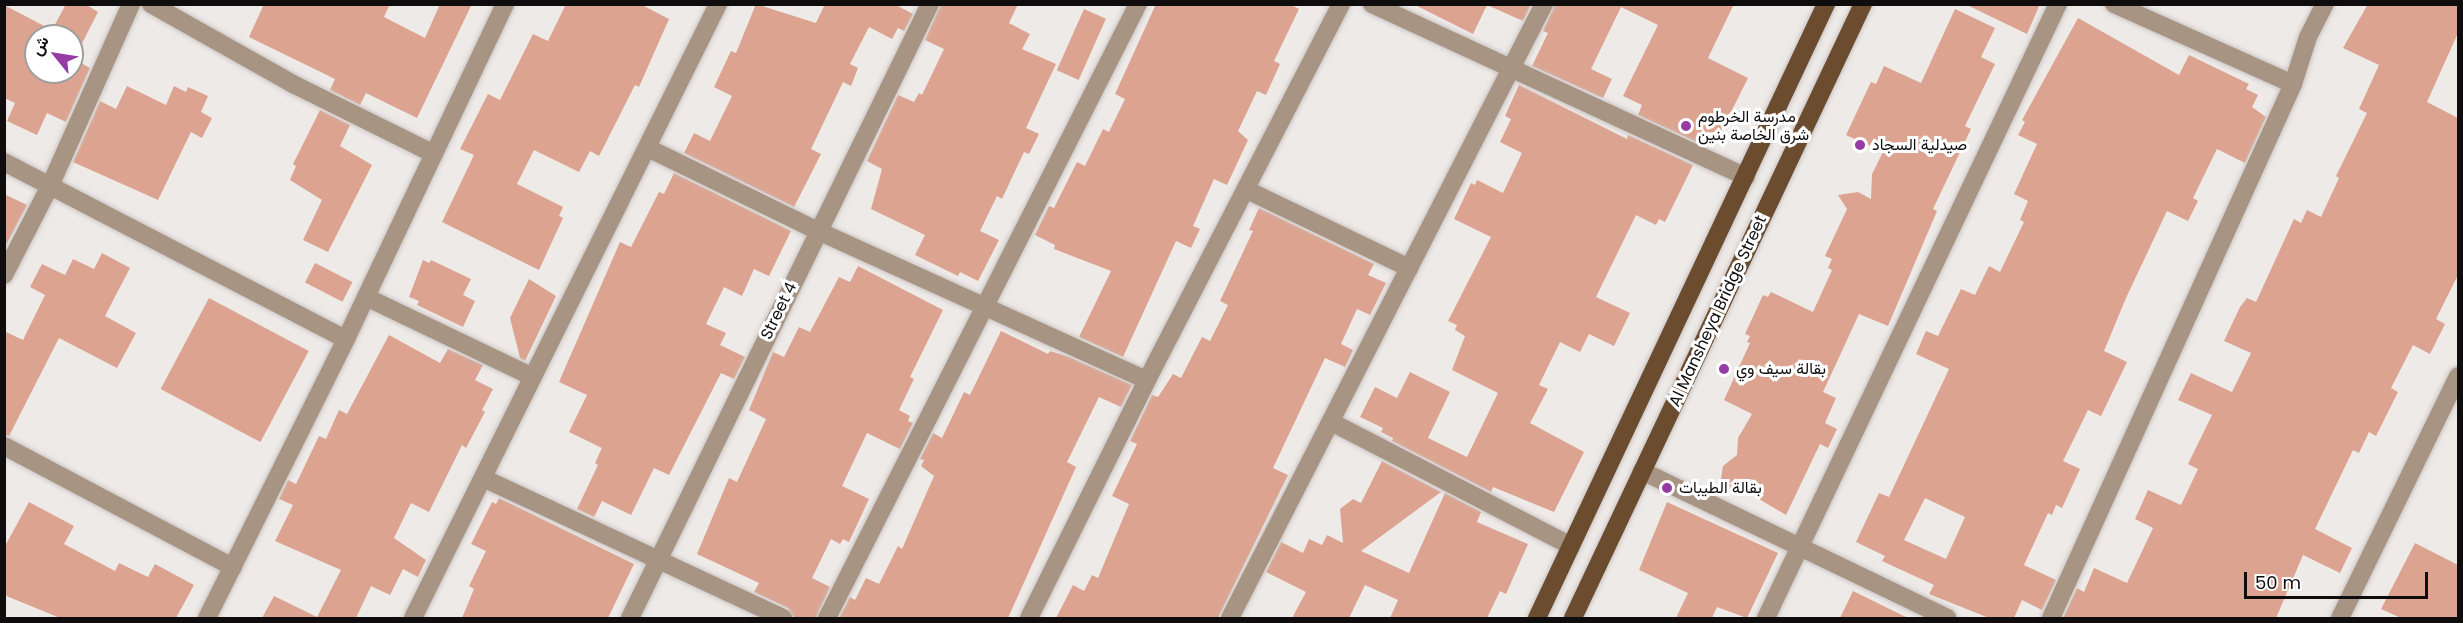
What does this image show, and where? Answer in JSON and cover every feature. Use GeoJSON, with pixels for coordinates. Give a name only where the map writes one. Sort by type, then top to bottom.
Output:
{"type":"FeatureCollection","features":[{"type":"Feature","properties":{"kind":"main road","name":"Al Mansheya Bridge Street"},"geometry":{"type":"LineString","coordinates":[[1537,618],[1826,4]]}},
{"type":"Feature","properties":{"kind":"main road","name":"Al Mansheya Bridge Street"},"geometry":{"type":"LineString","coordinates":[[1573,618],[1863,4]]}},
{"type":"Feature","properties":{"kind":"street"},"geometry":{"type":"LineString","coordinates":[[4,274],[50,186],[131,4]]}},
{"type":"Feature","properties":{"kind":"street"},"geometry":{"type":"LineString","coordinates":[[151,4],[295,85],[434,154]]}},
{"type":"Feature","properties":{"kind":"street"},"geometry":{"type":"LineString","coordinates":[[207,618],[346,339],[505,4]]}},
{"type":"Feature","properties":{"kind":"street"},"geometry":{"type":"LineString","coordinates":[[413,618],[485,479],[533,377],[718,4]]}},
{"type":"Feature","properties":{"kind":"street","name":"Street 4"},"geometry":{"type":"LineString","coordinates":[[630,618],[930,4]]}},
{"type":"Feature","properties":{"kind":"street"},"geometry":{"type":"LineString","coordinates":[[827,618],[1138,4]]}},
{"type":"Feature","properties":{"kind":"street"},"geometry":{"type":"LineString","coordinates":[[1029,618],[1147,380],[1341,4]]}},
{"type":"Feature","properties":{"kind":"street"},"geometry":{"type":"LineString","coordinates":[[1372,4],[1746,177]]}},
{"type":"Feature","properties":{"kind":"street"},"geometry":{"type":"LineString","coordinates":[[1230,618],[1544,4]]}},
{"type":"Feature","properties":{"kind":"street"},"geometry":{"type":"LineString","coordinates":[[1766,618],[2058,4]]}},
{"type":"Feature","properties":{"kind":"street"},"geometry":{"type":"LineString","coordinates":[[2114,4],[2293,84]]}},
{"type":"Feature","properties":{"kind":"street"},"geometry":{"type":"LineString","coordinates":[[2051,618],[2293,84],[2308,37],[2325,4]]}},
{"type":"Feature","properties":{"kind":"street"},"geometry":{"type":"LineString","coordinates":[[648,148],[818,231],[986,305],[1147,380]]}},
{"type":"Feature","properties":{"kind":"street"},"geometry":{"type":"LineString","coordinates":[[4,162],[346,339]]}},
{"type":"Feature","properties":{"kind":"street"},"geometry":{"type":"LineString","coordinates":[[1247,190],[1409,268]]}},
{"type":"Feature","properties":{"kind":"street"},"geometry":{"type":"LineString","coordinates":[[366,297],[533,377]]}},
{"type":"Feature","properties":{"kind":"street"},"geometry":{"type":"LineString","coordinates":[[2342,618],[2458,376]]}},
{"type":"Feature","properties":{"kind":"street"},"geometry":{"type":"LineString","coordinates":[[1331,422],[1570,546]]}},
{"type":"Feature","properties":{"kind":"street"},"geometry":{"type":"LineString","coordinates":[[4,446],[234,567]]}},
{"type":"Feature","properties":{"kind":"street"},"geometry":{"type":"LineString","coordinates":[[1642,471],[1947,618]]}},
{"type":"Feature","properties":{"kind":"street"},"geometry":{"type":"LineString","coordinates":[[485,479],[783,618]]}},
{"type":"Feature","properties":{"kind":"building"},"geometry":{"type":"Polygon","coordinates":[[[66,4],[85,4],[98,12],[84,39],[84,24],[55,24],[66,4]]]}},
{"type":"Feature","properties":{"kind":"building"},"geometry":{"type":"Polygon","coordinates":[[[264,4],[390,4],[384,17],[425,38],[440,4],[472,4],[417,118],[366,93],[360,105],[330,90],[335,79],[249,37],[264,4]]]}},
{"type":"Feature","properties":{"kind":"building"},"geometry":{"type":"Polygon","coordinates":[[[566,4],[640,4],[669,19],[639,87],[635,85],[599,156],[590,151],[579,172],[534,150],[517,184],[563,207],[559,216],[563,218],[539,270],[442,222],[474,155],[460,149],[488,94],[500,100],[533,34],[548,41],[566,4]]]}},
{"type":"Feature","properties":{"kind":"building"},"geometry":{"type":"Polygon","coordinates":[[[756,4],[816,23],[825,4],[894,4],[913,14],[904,31],[898,28],[892,39],[869,27],[850,64],[858,68],[851,86],[843,82],[811,149],[821,154],[794,207],[684,153],[694,133],[710,141],[732,96],[714,87],[731,51],[736,53],[756,4]]]}},
{"type":"Feature","properties":{"kind":"building"},"geometry":{"type":"Polygon","coordinates":[[[941,4],[1018,4],[1009,23],[1030,34],[1022,49],[1056,64],[1026,128],[1039,134],[1029,154],[1024,152],[1002,199],[997,196],[980,231],[999,240],[978,281],[960,272],[958,276],[915,255],[925,235],[871,209],[882,169],[867,161],[898,95],[914,102],[919,93],[922,95],[944,49],[925,40],[941,4]]]}},
{"type":"Feature","properties":{"kind":"building"},"geometry":{"type":"Polygon","coordinates":[[[1156,4],[1289,4],[1299,9],[1274,61],[1280,64],[1266,95],[1257,91],[1238,131],[1248,140],[1227,185],[1214,179],[1193,226],[1200,229],[1191,248],[1176,241],[1123,357],[1079,337],[1111,271],[1054,249],[1055,245],[1035,235],[1049,206],[1054,208],[1077,162],[1085,166],[1103,129],[1109,132],[1125,99],[1115,94],[1156,4]]]}},
{"type":"Feature","properties":{"kind":"building"},"geometry":{"type":"Polygon","coordinates":[[[1413,4],[1531,4],[1523,21],[1487,5],[1473,34],[1413,4]]]}},
{"type":"Feature","properties":{"kind":"building"},"geometry":{"type":"Polygon","coordinates":[[[1555,4],[1734,4],[1708,58],[1748,78],[1716,142],[1706,138],[1703,145],[1638,115],[1642,105],[1623,96],[1658,25],[1621,7],[1591,69],[1612,79],[1603,98],[1532,66],[1548,33],[1543,31],[1555,4]]]}},
{"type":"Feature","properties":{"kind":"building"},"geometry":{"type":"Polygon","coordinates":[[[1965,4],[2040,4],[2027,34],[1965,4]]]}},
{"type":"Feature","properties":{"kind":"building"},"geometry":{"type":"Polygon","coordinates":[[[2368,4],[2458,4],[2458,33],[2427,102],[2458,118],[2458,275],[2436,319],[2445,324],[2430,354],[2413,345],[2391,388],[2398,392],[2376,436],[2369,432],[2359,453],[2353,450],[2315,529],[2352,548],[2340,573],[2303,555],[2276,618],[2063,618],[2077,588],[2084,592],[2094,568],[2127,583],[2153,528],[2135,519],[2148,490],[2181,505],[2198,469],[2188,464],[2212,415],[2178,400],[2191,373],[2232,392],[2251,353],[2224,341],[2240,307],[2247,298],[2256,302],[2294,219],[2301,223],[2307,210],[2321,217],[2339,178],[2336,176],[2367,113],[2359,109],[2379,65],[2343,48],[2368,4]]]}},
{"type":"Feature","properties":{"kind":"building"},"geometry":{"type":"Polygon","coordinates":[[[4,5],[40,24],[24,24],[24,84],[83,84],[66,122],[47,113],[37,135],[7,121],[15,103],[4,98],[4,5]]]}},
{"type":"Feature","properties":{"kind":"building"},"geometry":{"type":"Polygon","coordinates":[[[1084,9],[1106,19],[1079,80],[1057,70],[1084,9]]]}},
{"type":"Feature","properties":{"kind":"building"},"geometry":{"type":"Polygon","coordinates":[[[1955,9],[1995,28],[1981,57],[1995,64],[1965,126],[1971,129],[1933,209],[1937,211],[1888,326],[1859,314],[1823,392],[1836,398],[1825,423],[1837,429],[1828,448],[1820,444],[1786,515],[1742,489],[1729,489],[1721,479],[1723,466],[1737,455],[1738,438],[1752,414],[1724,400],[1750,343],[1747,342],[1750,336],[1745,334],[1763,295],[1768,297],[1771,292],[1813,312],[1832,270],[1828,268],[1832,259],[1825,256],[1847,209],[1838,195],[1858,192],[1871,199],[1872,174],[1883,152],[1846,135],[1871,82],[1876,84],[1884,66],[1921,83],[1955,9]]]}},
{"type":"Feature","properties":{"kind":"building"},"geometry":{"type":"Polygon","coordinates":[[[2078,18],[2179,75],[2189,55],[2249,84],[2246,89],[2258,95],[2252,107],[2266,117],[2245,163],[2217,149],[2193,198],[2198,201],[2188,221],[2167,211],[2126,298],[2104,351],[2127,362],[2101,416],[2088,410],[2063,461],[2080,469],[2062,508],[2056,505],[2052,515],[2048,513],[2024,565],[2056,580],[2042,610],[2022,600],[2014,618],[1989,618],[1929,594],[1934,585],[1882,561],[1885,556],[1856,542],[1879,493],[1889,497],[1949,369],[1916,354],[1926,331],[1938,336],[1961,289],[1975,295],[1989,266],[2000,272],[2024,222],[2020,220],[2028,201],[2014,194],[2037,144],[2018,135],[2025,122],[2022,120],[2078,18]],[[1925,498],[1904,540],[1946,559],[1965,517],[1925,498]]]}},
{"type":"Feature","properties":{"kind":"building"},"geometry":{"type":"Polygon","coordinates":[[[84,65],[90,68],[84,82],[84,65]]]}},
{"type":"Feature","properties":{"kind":"building"},"geometry":{"type":"Polygon","coordinates":[[[1519,85],[1627,139],[1628,135],[1693,165],[1665,222],[1659,219],[1656,225],[1636,215],[1596,297],[1630,313],[1614,346],[1589,334],[1580,352],[1560,342],[1539,385],[1548,389],[1530,423],[1584,452],[1554,512],[1493,487],[1491,492],[1392,441],[1393,438],[1381,432],[1383,428],[1360,417],[1375,387],[1397,398],[1410,372],[1450,392],[1428,438],[1467,457],[1498,393],[1452,370],[1465,336],[1455,330],[1457,325],[1448,321],[1491,237],[1454,219],[1471,183],[1475,185],[1477,180],[1503,193],[1522,153],[1500,142],[1511,119],[1505,116],[1519,85]]]}},
{"type":"Feature","properties":{"kind":"building"},"geometry":{"type":"Polygon","coordinates":[[[127,86],[166,105],[174,86],[186,92],[188,87],[208,96],[201,112],[212,118],[202,138],[191,132],[158,200],[73,162],[100,101],[116,109],[127,86]]]}},
{"type":"Feature","properties":{"kind":"building"},"geometry":{"type":"Polygon","coordinates":[[[320,110],[350,125],[340,146],[372,165],[328,252],[303,240],[322,200],[290,180],[296,166],[293,164],[320,110]]]}},
{"type":"Feature","properties":{"kind":"building"},"geometry":{"type":"Polygon","coordinates":[[[674,173],[791,231],[769,276],[754,269],[742,296],[724,287],[706,324],[726,333],[720,345],[745,357],[734,379],[721,373],[669,475],[654,468],[631,515],[602,501],[594,517],[577,509],[598,465],[595,463],[602,448],[569,432],[587,395],[559,382],[620,242],[631,247],[659,192],[664,194],[674,173]]]}},
{"type":"Feature","properties":{"kind":"building"},"geometry":{"type":"Polygon","coordinates":[[[4,194],[27,205],[4,249],[4,194]]]}},
{"type":"Feature","properties":{"kind":"building"},"geometry":{"type":"Polygon","coordinates":[[[1259,208],[1374,264],[1368,275],[1386,283],[1370,315],[1357,309],[1341,344],[1353,350],[1345,367],[1325,358],[1273,468],[1288,475],[1218,618],[1056,618],[1073,585],[1084,591],[1092,575],[1098,578],[1129,504],[1112,496],[1137,444],[1130,441],[1152,395],[1158,397],[1173,374],[1181,378],[1202,337],[1210,341],[1228,305],[1220,301],[1253,231],[1249,230],[1259,208]]]}},
{"type":"Feature","properties":{"kind":"building"},"geometry":{"type":"Polygon","coordinates":[[[102,253],[130,268],[105,316],[136,333],[117,368],[59,338],[9,436],[4,435],[4,331],[23,340],[45,295],[30,287],[42,264],[65,275],[73,259],[94,269],[102,253]]]}},
{"type":"Feature","properties":{"kind":"building"},"geometry":{"type":"Polygon","coordinates":[[[423,260],[429,263],[431,260],[471,279],[463,295],[475,301],[463,327],[417,305],[419,301],[409,297],[423,260]]]}},
{"type":"Feature","properties":{"kind":"building"},"geometry":{"type":"Polygon","coordinates":[[[315,263],[352,282],[342,302],[305,283],[315,263]]]}},
{"type":"Feature","properties":{"kind":"building"},"geometry":{"type":"Polygon","coordinates":[[[858,266],[943,310],[910,377],[914,379],[899,410],[910,416],[908,421],[913,423],[900,449],[867,433],[842,486],[869,499],[849,542],[843,539],[840,544],[831,539],[812,578],[830,587],[816,618],[794,618],[788,608],[754,592],[759,583],[697,554],[729,478],[737,482],[766,419],[749,410],[773,352],[784,357],[799,327],[810,332],[839,277],[850,282],[858,266]]]}},
{"type":"Feature","properties":{"kind":"building"},"geometry":{"type":"Polygon","coordinates":[[[529,279],[556,296],[525,361],[520,358],[510,318],[529,279]]]}},
{"type":"Feature","properties":{"kind":"building"},"geometry":{"type":"Polygon","coordinates":[[[209,298],[309,351],[260,442],[161,389],[209,298]]]}},
{"type":"Feature","properties":{"kind":"building"},"geometry":{"type":"Polygon","coordinates":[[[1001,331],[1048,354],[1050,351],[1069,357],[1132,385],[1121,407],[1099,397],[1067,462],[1076,467],[1008,618],[839,618],[850,597],[855,600],[866,578],[879,584],[898,546],[902,549],[934,476],[921,466],[924,460],[920,459],[933,433],[942,438],[964,392],[970,395],[1001,331]]]}},
{"type":"Feature","properties":{"kind":"building"},"geometry":{"type":"Polygon","coordinates":[[[389,335],[440,363],[448,349],[483,365],[475,380],[493,389],[482,410],[485,412],[466,448],[462,445],[429,512],[411,503],[394,538],[426,560],[418,577],[403,569],[390,595],[371,586],[356,618],[262,618],[274,596],[317,617],[341,570],[275,541],[293,505],[279,499],[288,480],[296,484],[319,436],[326,439],[339,410],[347,414],[389,335]]]}},
{"type":"Feature","properties":{"kind":"building"},"geometry":{"type":"Polygon","coordinates":[[[1382,461],[1441,492],[1361,551],[1409,573],[1445,493],[1481,512],[1477,522],[1528,544],[1506,594],[1500,591],[1487,618],[1390,618],[1398,600],[1365,585],[1349,618],[1292,618],[1306,592],[1266,572],[1281,542],[1303,553],[1309,539],[1322,545],[1327,535],[1343,543],[1340,509],[1353,499],[1361,503],[1382,461]]]}},
{"type":"Feature","properties":{"kind":"building"},"geometry":{"type":"Polygon","coordinates":[[[499,498],[634,564],[608,618],[462,618],[474,589],[469,586],[486,551],[471,544],[492,502],[496,504],[499,498]]]}},
{"type":"Feature","properties":{"kind":"building"},"geometry":{"type":"Polygon","coordinates":[[[29,502],[74,526],[64,544],[115,571],[119,563],[148,577],[155,564],[194,585],[176,618],[60,618],[4,595],[4,548],[29,502]]]}},
{"type":"Feature","properties":{"kind":"building"},"geometry":{"type":"Polygon","coordinates":[[[1667,502],[1778,553],[1747,618],[1717,607],[1712,618],[1676,618],[1688,593],[1639,570],[1667,502]]]}},
{"type":"Feature","properties":{"kind":"building"},"geometry":{"type":"Polygon","coordinates":[[[2415,543],[2458,565],[2458,618],[2401,618],[2381,609],[2415,543]]]}},
{"type":"Feature","properties":{"kind":"building"},"geometry":{"type":"Polygon","coordinates":[[[1853,591],[1908,618],[1840,618],[1853,591]]]}},
{"type":"Feature","properties":{"kind":"place","name":"مدرسة الخرطوم شرق الخاصة بنين"},"geometry":{"type":"Point","coordinates":[1686,126]}},
{"type":"Feature","properties":{"kind":"place","name":"صيدلية السجاد"},"geometry":{"type":"Point","coordinates":[1860,145]}},
{"type":"Feature","properties":{"kind":"place","name":"بقالة سيف وي"},"geometry":{"type":"Point","coordinates":[1724,369]}},
{"type":"Feature","properties":{"kind":"place","name":"بقالة الطيبات"},"geometry":{"type":"Point","coordinates":[1667,488]}}]}
